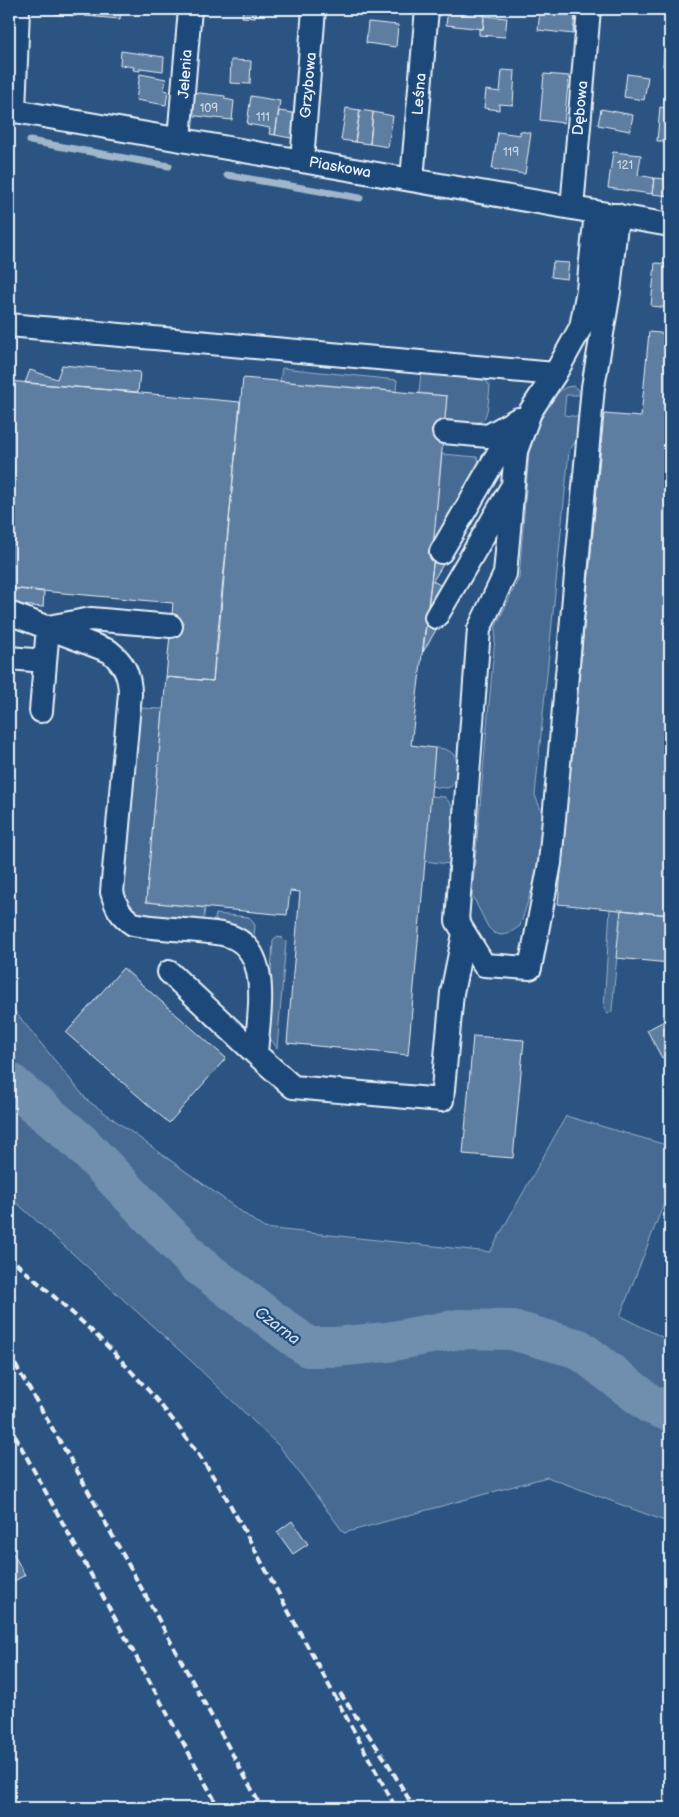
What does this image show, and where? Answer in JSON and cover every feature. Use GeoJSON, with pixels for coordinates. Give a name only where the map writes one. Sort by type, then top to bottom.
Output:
{"type":"FeatureCollection","features":[{"type":"Feature","properties":{"kind":"street"},"geometry":{"type":"LineString","coordinates":[[12,111],[18,9]]}},
{"type":"Feature","properties":{"kind":"street","name":"Jelenia"},"geometry":{"type":"LineString","coordinates":[[179,139],[190,9]]}},
{"type":"Feature","properties":{"kind":"street","name":"Grzybowa"},"geometry":{"type":"LineString","coordinates":[[302,161],[314,9]]}},
{"type":"Feature","properties":{"kind":"street","name":"Leśna"},"geometry":{"type":"LineString","coordinates":[[412,179],[427,9]]}},
{"type":"Feature","properties":{"kind":"street","name":"Dębowa"},"geometry":{"type":"LineString","coordinates":[[572,208],[589,9]]}},
{"type":"Feature","properties":{"kind":"street","name":"Piaskowa"},"geometry":{"type":"LineString","coordinates":[[12,111],[670,225]]}},
{"type":"Feature","properties":{"kind":"street"},"geometry":{"type":"LineString","coordinates":[[441,552],[500,450],[530,412],[556,374],[581,327],[607,213]]}},
{"type":"Feature","properties":{"kind":"street"},"geometry":{"type":"LineString","coordinates":[[530,412],[516,451],[505,574],[479,629],[456,921],[484,965],[530,968],[550,863],[593,387],[609,292],[607,213]]}},
{"type":"Feature","properties":{"kind":"street"},"geometry":{"type":"LineString","coordinates":[[9,324],[556,374]]}},
{"type":"Feature","properties":{"kind":"street"},"geometry":{"type":"LineString","coordinates":[[444,432],[488,436],[530,412]]}},
{"type":"Feature","properties":{"kind":"street"},"geometry":{"type":"LineString","coordinates":[[439,585],[516,456]]}},
{"type":"Feature","properties":{"kind":"street"},"geometry":{"type":"LineString","coordinates":[[436,617],[512,486]]}},
{"type":"Feature","properties":{"kind":"street"},"geometry":{"type":"LineString","coordinates":[[9,613],[109,651],[119,659],[126,669],[130,681],[130,694],[112,892],[116,908],[123,917],[133,924],[222,934],[239,940],[252,952],[258,968],[260,986],[256,1054]]}},
{"type":"Feature","properties":{"kind":"street"},"geometry":{"type":"LineString","coordinates":[[48,628],[91,619],[171,626]]}},
{"type":"Feature","properties":{"kind":"street"},"geometry":{"type":"LineString","coordinates":[[40,711],[48,628]]}},
{"type":"Feature","properties":{"kind":"street"},"geometry":{"type":"LineString","coordinates":[[9,658],[45,661]]}},
{"type":"Feature","properties":{"kind":"street"},"geometry":{"type":"LineString","coordinates":[[169,972],[293,1086],[442,1100],[452,993],[464,934]]}},
{"type":"Feature","properties":{"kind":"shaded area"},"geometry":{"type":"Polygon","coordinates":[[[282,368],[397,380],[396,391],[280,381],[282,368]]]}},
{"type":"Feature","properties":{"kind":"shaded area"},"geometry":{"type":"Polygon","coordinates":[[[421,373],[484,378],[490,386],[485,417],[482,421],[477,422],[445,420],[447,396],[419,393],[421,373]]]}},
{"type":"Feature","properties":{"kind":"shaded area"},"geometry":{"type":"Polygon","coordinates":[[[573,386],[582,395],[566,395],[564,415],[581,417],[580,435],[569,451],[535,795],[544,818],[540,852],[537,873],[520,926],[508,934],[501,935],[494,933],[488,927],[472,895],[496,626],[519,578],[529,452],[538,426],[552,397],[566,387],[573,386]]]}},
{"type":"Feature","properties":{"kind":"shaded area"},"geometry":{"type":"Polygon","coordinates":[[[442,454],[477,457],[480,463],[433,547],[442,454]]]}},
{"type":"Feature","properties":{"kind":"shaded area"},"geometry":{"type":"Polygon","coordinates":[[[139,708],[163,709],[146,902],[205,908],[203,924],[136,915],[125,901],[122,888],[139,708]]]}},
{"type":"Feature","properties":{"kind":"shaded area"},"geometry":{"type":"Polygon","coordinates":[[[435,748],[451,752],[457,762],[456,778],[454,783],[447,788],[431,786],[435,748]]]}},
{"type":"Feature","properties":{"kind":"shaded area"},"geometry":{"type":"Polygon","coordinates":[[[430,796],[445,797],[453,807],[449,864],[424,861],[430,796]]]}},
{"type":"Feature","properties":{"kind":"shaded area"},"geometry":{"type":"Polygon","coordinates":[[[610,909],[621,910],[612,1011],[608,1014],[604,1009],[610,909]]]}},
{"type":"Feature","properties":{"kind":"shaded area"},"geometry":{"type":"Polygon","coordinates":[[[216,914],[249,917],[255,925],[254,938],[241,930],[214,925],[216,914]]]}},
{"type":"Feature","properties":{"kind":"shaded area"},"geometry":{"type":"Polygon","coordinates":[[[276,937],[282,938],[286,942],[277,1048],[267,1034],[273,940],[276,937]]]}},
{"type":"Feature","properties":{"kind":"shaded area"},"geometry":{"type":"Polygon","coordinates":[[[9,1004],[87,1100],[264,1228],[490,1252],[566,1116],[670,1146],[670,1188],[620,1316],[670,1341],[670,1523],[547,1477],[344,1533],[280,1447],[189,1359],[9,1196],[9,1004]]]}},
{"type":"Feature","properties":{"kind":"building"},"geometry":{"type":"Polygon","coordinates":[[[37,9],[77,9],[76,16],[37,11],[37,9]]]}},
{"type":"Feature","properties":{"kind":"building"},"geometry":{"type":"Polygon","coordinates":[[[86,9],[121,9],[120,19],[85,16],[86,9]]]}},
{"type":"Feature","properties":{"kind":"building"},"geometry":{"type":"Polygon","coordinates":[[[243,9],[256,9],[255,18],[242,17],[243,9]]]}},
{"type":"Feature","properties":{"kind":"building"},"geometry":{"type":"Polygon","coordinates":[[[448,9],[485,9],[483,29],[446,25],[448,9]]]}},
{"type":"Feature","properties":{"kind":"building"},"geometry":{"type":"Polygon","coordinates":[[[540,10],[575,14],[573,34],[538,30],[540,10]]]}},
{"type":"Feature","properties":{"kind":"building"},"geometry":{"type":"Polygon","coordinates":[[[484,16],[507,18],[505,37],[479,35],[479,29],[483,29],[484,16]]]}},
{"type":"Feature","properties":{"kind":"building"},"geometry":{"type":"Polygon","coordinates":[[[368,22],[398,25],[396,47],[366,43],[368,22]]]}},
{"type":"Feature","properties":{"kind":"building"},"geometry":{"type":"Polygon","coordinates":[[[666,33],[670,34],[670,67],[663,66],[666,33]]]}},
{"type":"Feature","properties":{"kind":"building"},"geometry":{"type":"Polygon","coordinates":[[[121,51],[164,57],[163,71],[140,68],[140,71],[133,70],[134,67],[120,65],[121,51]]]}},
{"type":"Feature","properties":{"kind":"building"},"geometry":{"type":"Polygon","coordinates":[[[231,60],[251,61],[250,84],[230,83],[231,60]]]}},
{"type":"Feature","properties":{"kind":"building"},"geometry":{"type":"Polygon","coordinates":[[[502,70],[515,71],[513,105],[499,104],[499,110],[484,108],[486,90],[500,92],[502,70]]]}},
{"type":"Feature","properties":{"kind":"building"},"geometry":{"type":"Polygon","coordinates":[[[140,74],[166,79],[164,90],[168,91],[166,105],[136,100],[140,74]]]}},
{"type":"Feature","properties":{"kind":"building"},"geometry":{"type":"Polygon","coordinates":[[[544,74],[569,76],[564,123],[540,120],[544,74]]]}},
{"type":"Feature","properties":{"kind":"building"},"geometry":{"type":"Polygon","coordinates":[[[627,74],[648,77],[644,100],[624,97],[627,74]]]}},
{"type":"Feature","properties":{"kind":"building"},"geometry":{"type":"Polygon","coordinates":[[[191,92],[225,96],[225,99],[234,101],[232,120],[188,115],[191,92]]]}},
{"type":"Feature","properties":{"kind":"building"},"geometry":{"type":"Polygon","coordinates":[[[251,96],[280,101],[275,135],[269,134],[270,128],[247,124],[251,96]]]}},
{"type":"Feature","properties":{"kind":"building"},"geometry":{"type":"Polygon","coordinates":[[[660,107],[670,109],[670,122],[666,122],[664,141],[657,141],[660,107]]]}},
{"type":"Feature","properties":{"kind":"building"},"geometry":{"type":"Polygon","coordinates":[[[346,108],[360,110],[355,142],[341,140],[346,108]]]}},
{"type":"Feature","properties":{"kind":"building"},"geometry":{"type":"Polygon","coordinates":[[[601,109],[633,115],[630,131],[598,125],[601,109]]]}},
{"type":"Feature","properties":{"kind":"building"},"geometry":{"type":"Polygon","coordinates":[[[360,110],[373,112],[370,144],[355,142],[360,110]]]}},
{"type":"Feature","properties":{"kind":"building"},"geometry":{"type":"Polygon","coordinates":[[[279,111],[299,114],[296,139],[275,135],[279,111]]]}},
{"type":"Feature","properties":{"kind":"building"},"geometry":{"type":"Polygon","coordinates":[[[373,112],[393,116],[388,147],[370,144],[373,112]]]}},
{"type":"Feature","properties":{"kind":"building"},"geometry":{"type":"Polygon","coordinates":[[[520,131],[531,133],[525,174],[492,169],[498,132],[520,135],[520,131]]]}},
{"type":"Feature","properties":{"kind":"building"},"geometry":{"type":"Polygon","coordinates":[[[613,152],[641,155],[638,175],[654,178],[652,194],[608,188],[613,152]]]}},
{"type":"Feature","properties":{"kind":"building"},"geometry":{"type":"Polygon","coordinates":[[[666,171],[670,172],[670,196],[652,194],[654,178],[665,179],[666,171]]]}},
{"type":"Feature","properties":{"kind":"building"},"geometry":{"type":"Polygon","coordinates":[[[553,262],[569,263],[567,279],[551,277],[553,262]]]}},
{"type":"Feature","properties":{"kind":"building"},"geometry":{"type":"Polygon","coordinates":[[[655,263],[670,264],[670,308],[651,306],[655,263]]]}},
{"type":"Feature","properties":{"kind":"building"},"geometry":{"type":"Polygon","coordinates":[[[649,332],[670,334],[670,915],[558,904],[604,414],[641,417],[649,332]]]}},
{"type":"Feature","properties":{"kind":"building"},"geometry":{"type":"Polygon","coordinates":[[[62,365],[140,372],[138,392],[25,383],[30,370],[57,379],[62,365]]]}},
{"type":"Feature","properties":{"kind":"building"},"geometry":{"type":"Polygon","coordinates":[[[243,378],[447,396],[433,547],[435,548],[411,745],[435,748],[408,1055],[287,1043],[300,892],[290,891],[287,915],[146,902],[166,677],[213,681],[243,378]]]}},
{"type":"Feature","properties":{"kind":"building"},"geometry":{"type":"Polygon","coordinates":[[[9,381],[240,402],[213,681],[166,677],[173,603],[9,588],[9,381]]]}},
{"type":"Feature","properties":{"kind":"building"},"geometry":{"type":"Polygon","coordinates":[[[435,548],[448,556],[433,581],[445,588],[442,620],[423,652],[435,548]]]}},
{"type":"Feature","properties":{"kind":"building"},"geometry":{"type":"Polygon","coordinates":[[[9,588],[44,592],[43,607],[9,604],[9,588]]]}},
{"type":"Feature","properties":{"kind":"building"},"geometry":{"type":"Polygon","coordinates":[[[621,910],[670,915],[670,963],[616,958],[621,910]]]}},
{"type":"Feature","properties":{"kind":"building"},"geometry":{"type":"Polygon","coordinates":[[[123,968],[226,1058],[169,1123],[66,1033],[123,968]]]}},
{"type":"Feature","properties":{"kind":"building"},"geometry":{"type":"Polygon","coordinates":[[[670,1018],[670,1054],[662,1058],[647,1030],[670,1018]]]}},
{"type":"Feature","properties":{"kind":"building"},"geometry":{"type":"Polygon","coordinates":[[[473,1036],[524,1040],[513,1158],[463,1154],[473,1036]]]}},
{"type":"Feature","properties":{"kind":"building"},"geometry":{"type":"Polygon","coordinates":[[[292,1521],[308,1544],[293,1554],[277,1532],[292,1521]]]}},
{"type":"Feature","properties":{"kind":"building"},"geometry":{"type":"Polygon","coordinates":[[[9,1546],[25,1575],[9,1584],[9,1546]]]}},
{"type":"Feature","properties":{"kind":"waterway"},"geometry":{"type":"LineString","coordinates":[[30,141],[169,166]]}},
{"type":"Feature","properties":{"kind":"waterway"},"geometry":{"type":"LineString","coordinates":[[227,175],[360,198]]}},
{"type":"Feature","properties":{"kind":"waterway","name":"Czarna"},"geometry":{"type":"LineString","coordinates":[[9,1082],[80,1142],[197,1264],[308,1347],[335,1347],[387,1342],[459,1329],[512,1330],[579,1349],[650,1404],[670,1412]]}},
{"type":"Feature","properties":{"kind":"railway"},"geometry":{"type":"LineString","coordinates":[[16,1263],[102,1340],[156,1399],[205,1464],[227,1499],[396,1808]]}},
{"type":"Feature","properties":{"kind":"railway"},"geometry":{"type":"LineString","coordinates":[[9,1354],[76,1469],[262,1808]]}},
{"type":"Feature","properties":{"kind":"railway"},"geometry":{"type":"LineString","coordinates":[[9,1425],[219,1808]]}},
{"type":"Feature","properties":{"kind":"railway"},"geometry":{"type":"LineString","coordinates":[[340,1693],[387,1762],[414,1808]]}}]}
